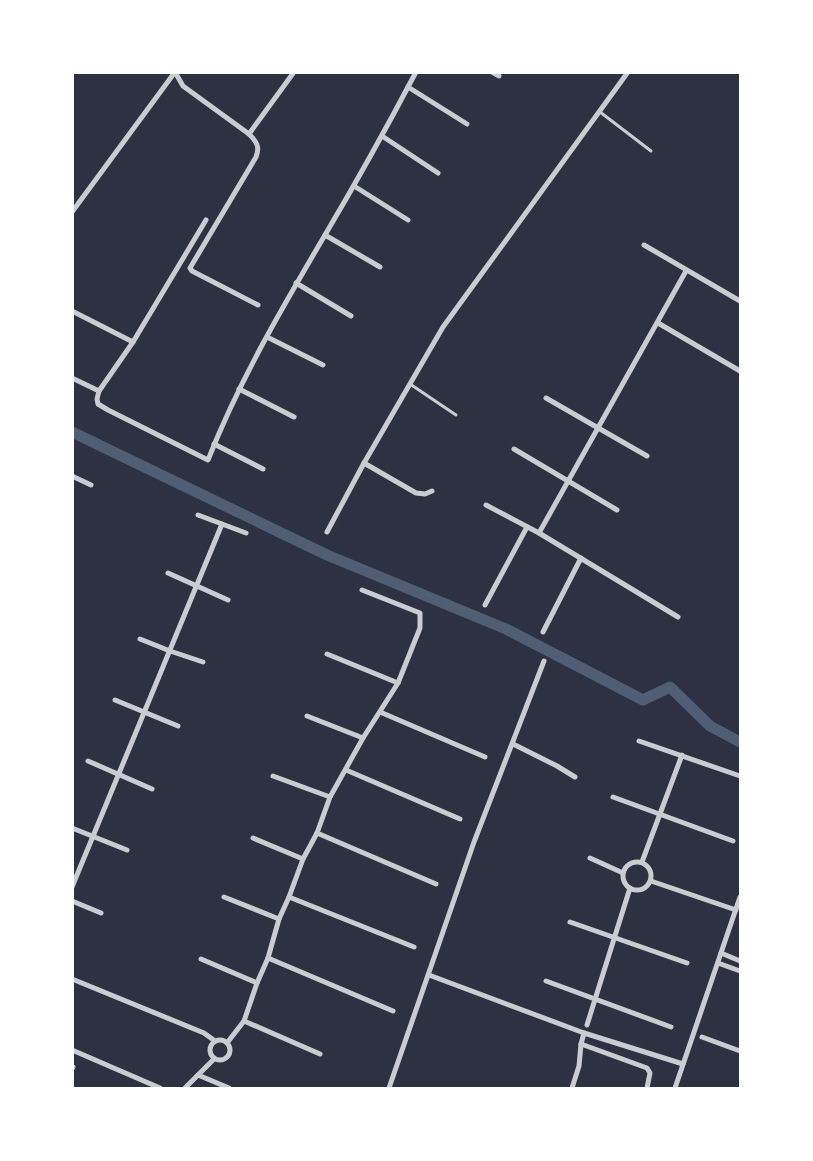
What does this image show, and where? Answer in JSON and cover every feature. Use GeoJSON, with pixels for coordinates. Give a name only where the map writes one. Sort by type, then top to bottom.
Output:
{"type":"FeatureCollection","features":[{"type":"Feature","properties":{"kind":"street"},"geometry":{"type":"LineString","coordinates":[[72,212],[175,72],[183,86],[250,134],[257,142],[259,150],[256,157],[190,268],[192,271],[258,306]]}},
{"type":"Feature","properties":{"kind":"street"},"geometry":{"type":"LineString","coordinates":[[250,134],[294,72]]}},
{"type":"Feature","properties":{"kind":"street"},"geometry":{"type":"LineString","coordinates":[[206,220],[133,342],[99,391],[96,399],[98,404],[208,460],[239,389],[266,337],[354,186],[416,72]]}},
{"type":"Feature","properties":{"kind":"street"},"geometry":{"type":"LineString","coordinates":[[492,72],[499,76]]}},
{"type":"Feature","properties":{"kind":"street"},"geometry":{"type":"LineString","coordinates":[[328,532],[409,383],[443,327],[628,72]]}},
{"type":"Feature","properties":{"kind":"street"},"geometry":{"type":"LineString","coordinates":[[408,88],[467,124]]}},
{"type":"Feature","properties":{"kind":"street"},"geometry":{"type":"LineString","coordinates":[[382,136],[438,172]]}},
{"type":"Feature","properties":{"kind":"street"},"geometry":{"type":"LineString","coordinates":[[354,186],[408,220]]}},
{"type":"Feature","properties":{"kind":"street"},"geometry":{"type":"LineString","coordinates":[[325,235],[380,267]]}},
{"type":"Feature","properties":{"kind":"street"},"geometry":{"type":"LineString","coordinates":[[644,245],[740,301]]}},
{"type":"Feature","properties":{"kind":"street"},"geometry":{"type":"LineString","coordinates":[[539,533],[686,271]]}},
{"type":"Feature","properties":{"kind":"street"},"geometry":{"type":"LineString","coordinates":[[296,283],[351,316]]}},
{"type":"Feature","properties":{"kind":"street"},"geometry":{"type":"LineString","coordinates":[[72,311],[133,342]]}},
{"type":"Feature","properties":{"kind":"street"},"geometry":{"type":"LineString","coordinates":[[658,323],[740,371]]}},
{"type":"Feature","properties":{"kind":"street"},"geometry":{"type":"LineString","coordinates":[[266,337],[323,365]]}},
{"type":"Feature","properties":{"kind":"street"},"geometry":{"type":"LineString","coordinates":[[72,378],[99,391]]}},
{"type":"Feature","properties":{"kind":"street"},"geometry":{"type":"LineString","coordinates":[[239,389],[294,416]]}},
{"type":"Feature","properties":{"kind":"street"},"geometry":{"type":"LineString","coordinates":[[546,398],[647,456]]}},
{"type":"Feature","properties":{"kind":"street"},"geometry":{"type":"LineString","coordinates":[[214,444],[263,469]]}},
{"type":"Feature","properties":{"kind":"street"},"geometry":{"type":"LineString","coordinates":[[514,449],[617,510]]}},
{"type":"Feature","properties":{"kind":"street"},"geometry":{"type":"LineString","coordinates":[[364,464],[416,493],[425,494],[432,491]]}},
{"type":"Feature","properties":{"kind":"street"},"geometry":{"type":"LineString","coordinates":[[72,476],[91,485]]}},
{"type":"Feature","properties":{"kind":"street"},"geometry":{"type":"LineString","coordinates":[[486,505],[539,533],[678,617]]}},
{"type":"Feature","properties":{"kind":"street"},"geometry":{"type":"LineString","coordinates":[[198,515],[246,533]]}},
{"type":"Feature","properties":{"kind":"street"},"geometry":{"type":"LineString","coordinates":[[72,887],[222,524]]}},
{"type":"Feature","properties":{"kind":"street"},"geometry":{"type":"LineString","coordinates":[[485,605],[527,527]]}},
{"type":"Feature","properties":{"kind":"street"},"geometry":{"type":"LineString","coordinates":[[543,632],[581,558]]}},
{"type":"Feature","properties":{"kind":"street"},"geometry":{"type":"LineString","coordinates":[[168,573],[228,600]]}},
{"type":"Feature","properties":{"kind":"street"},"geometry":{"type":"LineString","coordinates":[[227,1043],[244,1021],[268,958],[279,919],[303,859],[317,833],[330,797],[363,738],[398,683],[420,628],[420,613],[362,590]]}},
{"type":"Feature","properties":{"kind":"street"},"geometry":{"type":"LineString","coordinates":[[140,639],[203,662]]}},
{"type":"Feature","properties":{"kind":"street"},"geometry":{"type":"LineString","coordinates":[[327,654],[398,683]]}},
{"type":"Feature","properties":{"kind":"street"},"geometry":{"type":"LineString","coordinates":[[389,1088],[474,842],[544,661]]}},
{"type":"Feature","properties":{"kind":"street"},"geometry":{"type":"LineString","coordinates":[[115,700],[178,726]]}},
{"type":"Feature","properties":{"kind":"street"},"geometry":{"type":"LineString","coordinates":[[380,712],[485,757]]}},
{"type":"Feature","properties":{"kind":"street"},"geometry":{"type":"LineString","coordinates":[[307,716],[363,738]]}},
{"type":"Feature","properties":{"kind":"street"},"geometry":{"type":"LineString","coordinates":[[640,741],[740,776]]}},
{"type":"Feature","properties":{"kind":"street"},"geometry":{"type":"LineString","coordinates":[[513,744],[575,777]]}},
{"type":"Feature","properties":{"kind":"street"},"geometry":{"type":"LineString","coordinates":[[642,862],[682,755]]}},
{"type":"Feature","properties":{"kind":"street"},"geometry":{"type":"LineString","coordinates":[[88,762],[152,789]]}},
{"type":"Feature","properties":{"kind":"street"},"geometry":{"type":"LineString","coordinates":[[346,770],[460,819]]}},
{"type":"Feature","properties":{"kind":"street"},"geometry":{"type":"LineString","coordinates":[[273,776],[330,797]]}},
{"type":"Feature","properties":{"kind":"street"},"geometry":{"type":"LineString","coordinates":[[613,796],[732,840]]}},
{"type":"Feature","properties":{"kind":"street"},"geometry":{"type":"LineString","coordinates":[[72,828],[127,850]]}},
{"type":"Feature","properties":{"kind":"street"},"geometry":{"type":"LineString","coordinates":[[317,833],[436,884]]}},
{"type":"Feature","properties":{"kind":"street"},"geometry":{"type":"LineString","coordinates":[[253,838],[303,859]]}},
{"type":"Feature","properties":{"kind":"street"},"geometry":{"type":"LineString","coordinates":[[590,858],[624,873]]}},
{"type":"Feature","properties":{"kind":"street"},"geometry":{"type":"LineString","coordinates":[[632,862],[642,862],[648,866],[651,881],[646,887],[637,890],[630,888],[624,882],[626,867],[632,862]]}},
{"type":"Feature","properties":{"kind":"street"},"geometry":{"type":"LineString","coordinates":[[651,881],[736,910]]}},
{"type":"Feature","properties":{"kind":"street"},"geometry":{"type":"LineString","coordinates":[[586,1024],[630,888]]}},
{"type":"Feature","properties":{"kind":"street"},"geometry":{"type":"LineString","coordinates":[[224,897],[279,919]]}},
{"type":"Feature","properties":{"kind":"street"},"geometry":{"type":"LineString","coordinates":[[289,897],[414,947]]}},
{"type":"Feature","properties":{"kind":"street"},"geometry":{"type":"LineString","coordinates":[[674,1088],[740,897]]}},
{"type":"Feature","properties":{"kind":"street"},"geometry":{"type":"LineString","coordinates":[[72,901],[101,913]]}},
{"type":"Feature","properties":{"kind":"street"},"geometry":{"type":"LineString","coordinates":[[570,922],[687,963]]}},
{"type":"Feature","properties":{"kind":"street"},"geometry":{"type":"LineString","coordinates":[[721,953],[740,960]]}},
{"type":"Feature","properties":{"kind":"street"},"geometry":{"type":"LineString","coordinates":[[268,958],[393,1011]]}},
{"type":"Feature","properties":{"kind":"street"},"geometry":{"type":"LineString","coordinates":[[201,959],[257,983]]}},
{"type":"Feature","properties":{"kind":"street"},"geometry":{"type":"LineString","coordinates":[[718,963],[740,971]]}},
{"type":"Feature","properties":{"kind":"street"},"geometry":{"type":"LineString","coordinates":[[429,975],[584,1033],[683,1064]]}},
{"type":"Feature","properties":{"kind":"street"},"geometry":{"type":"LineString","coordinates":[[72,979],[204,1033],[214,1041],[221,1040],[227,1043],[230,1047],[228,1057],[220,1061],[211,1056],[209,1050],[214,1041]]}},
{"type":"Feature","properties":{"kind":"street"},"geometry":{"type":"LineString","coordinates":[[546,981],[671,1027]]}},
{"type":"Feature","properties":{"kind":"street"},"geometry":{"type":"LineString","coordinates":[[244,1021],[320,1054]]}},
{"type":"Feature","properties":{"kind":"street"},"geometry":{"type":"LineString","coordinates":[[572,1088],[579,1066],[584,1033]]}},
{"type":"Feature","properties":{"kind":"street"},"geometry":{"type":"LineString","coordinates":[[702,1037],[740,1051]]}},
{"type":"Feature","properties":{"kind":"street"},"geometry":{"type":"LineString","coordinates":[[581,1044],[646,1068],[650,1072],[646,1088]]}},
{"type":"Feature","properties":{"kind":"street"},"geometry":{"type":"LineString","coordinates":[[72,1050],[160,1088]]}},
{"type":"Feature","properties":{"kind":"street"},"geometry":{"type":"LineString","coordinates":[[185,1088],[214,1059]]}},
{"type":"Feature","properties":{"kind":"street"},"geometry":{"type":"LineString","coordinates":[[198,1076],[229,1088]]}},
{"type":"Feature","properties":{"kind":"lane"},"geometry":{"type":"LineString","coordinates":[[600,112],[651,150]]}},
{"type":"Feature","properties":{"kind":"lane"},"geometry":{"type":"LineString","coordinates":[[409,383],[456,415]]}},
{"type":"Feature","properties":{"kind":"waterway"},"geometry":{"type":"LineString","coordinates":[[72,432],[327,555],[506,629],[643,700],[670,687],[710,726],[740,742]]}}]}
